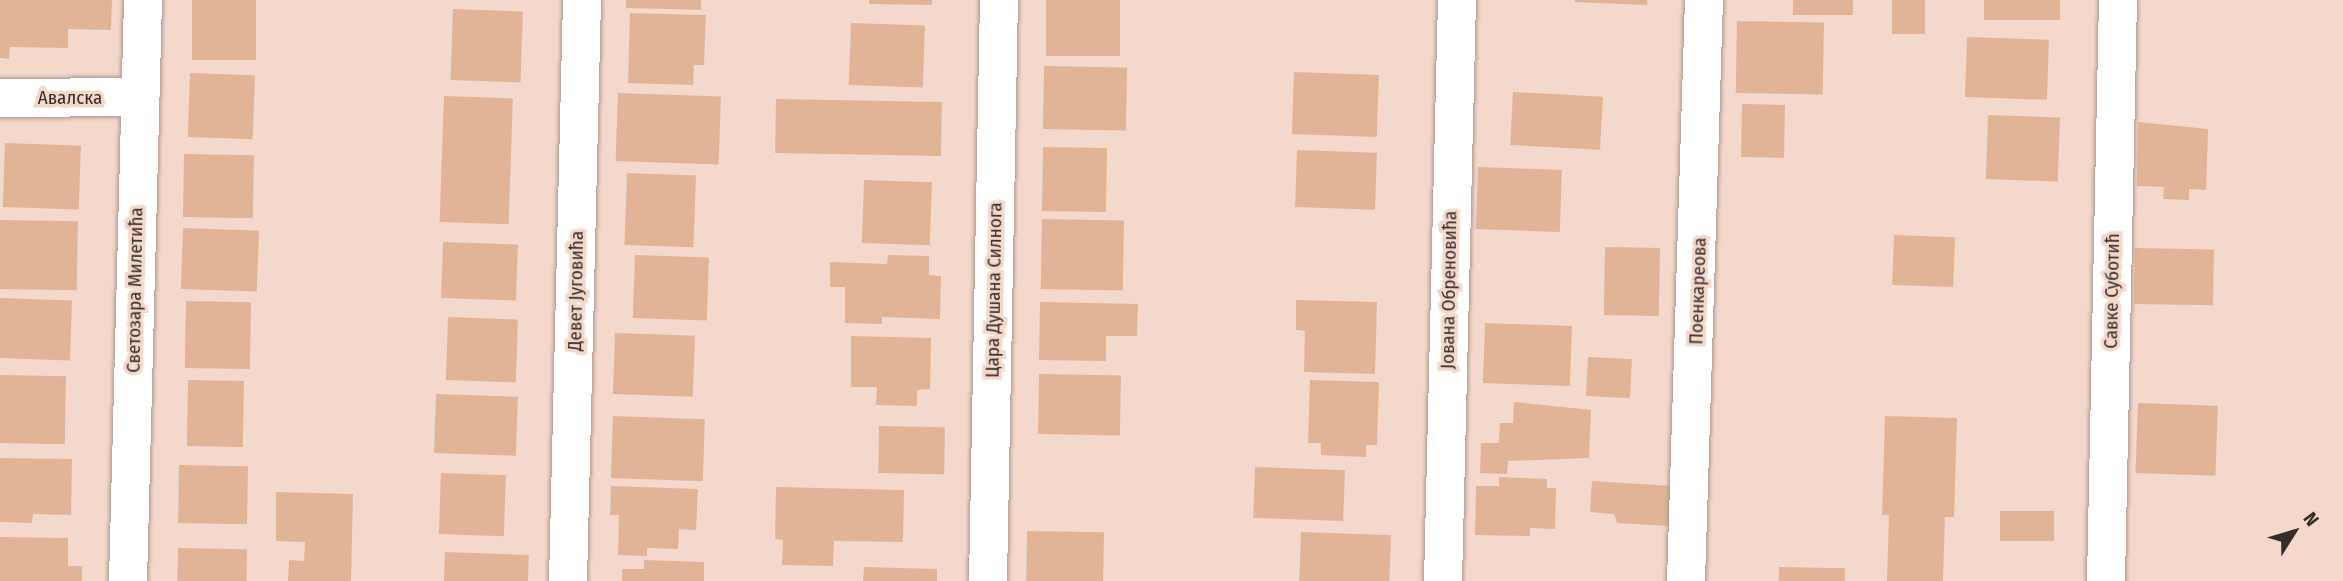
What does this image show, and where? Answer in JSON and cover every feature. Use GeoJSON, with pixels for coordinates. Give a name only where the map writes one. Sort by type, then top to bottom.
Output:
{"type":"FeatureCollection","features":[{"type":"Feature","properties":{"kind":"street","name":"Светозара Милетића"},"geometry":{"type":"LineString","coordinates":[[128,581],[142,0]]}},
{"type":"Feature","properties":{"kind":"street","name":"Девет Југовића"},"geometry":{"type":"LineString","coordinates":[[568,581],[582,0]]}},
{"type":"Feature","properties":{"kind":"street","name":"Цара Душана Силнога"},"geometry":{"type":"LineString","coordinates":[[988,581],[999,0]]}},
{"type":"Feature","properties":{"kind":"street","name":"Јована Обреновића"},"geometry":{"type":"LineString","coordinates":[[1443,581],[1457,0]]}},
{"type":"Feature","properties":{"kind":"street","name":"Поенкареова"},"geometry":{"type":"LineString","coordinates":[[1686,581],[1704,0]]}},
{"type":"Feature","properties":{"kind":"street","name":"Савке Суботић"},"geometry":{"type":"LineString","coordinates":[[2106,581],[2118,0]]}},
{"type":"Feature","properties":{"kind":"street","name":"Авалска"},"geometry":{"type":"LineString","coordinates":[[0,98],[140,97]]}},
{"type":"Feature","properties":{"kind":"building"},"geometry":{"type":"Polygon","coordinates":[[[0,0],[112,0],[111,30],[68,29],[68,48],[10,47],[9,59],[0,58],[0,0]]]}},
{"type":"Feature","properties":{"kind":"building"},"geometry":{"type":"Polygon","coordinates":[[[192,0],[256,0],[256,60],[192,60],[192,0]]]}},
{"type":"Feature","properties":{"kind":"building"},"geometry":{"type":"Polygon","coordinates":[[[626,0],[701,0],[701,10],[626,8],[626,0]]]}},
{"type":"Feature","properties":{"kind":"building"},"geometry":{"type":"Polygon","coordinates":[[[869,0],[932,0],[932,5],[869,4],[869,0]]]}},
{"type":"Feature","properties":{"kind":"building"},"geometry":{"type":"Polygon","coordinates":[[[1046,0],[1120,0],[1120,56],[1046,56],[1046,0]]]}},
{"type":"Feature","properties":{"kind":"building"},"geometry":{"type":"Polygon","coordinates":[[[1647,0],[1647,5],[1575,2],[1647,0]]]}},
{"type":"Feature","properties":{"kind":"building"},"geometry":{"type":"Polygon","coordinates":[[[1793,0],[1853,0],[1853,15],[1793,15],[1793,0]]]}},
{"type":"Feature","properties":{"kind":"building"},"geometry":{"type":"Polygon","coordinates":[[[1892,0],[1925,0],[1925,34],[1892,34],[1892,0]]]}},
{"type":"Feature","properties":{"kind":"building"},"geometry":{"type":"Polygon","coordinates":[[[1984,0],[2060,0],[2060,20],[1984,20],[1984,0]]]}},
{"type":"Feature","properties":{"kind":"building"},"geometry":{"type":"Polygon","coordinates":[[[453,9],[523,11],[520,82],[451,80],[453,9]]]}},
{"type":"Feature","properties":{"kind":"building"},"geometry":{"type":"Polygon","coordinates":[[[630,13],[706,15],[704,65],[694,65],[693,85],[628,83],[630,13]]]}},
{"type":"Feature","properties":{"kind":"building"},"geometry":{"type":"Polygon","coordinates":[[[1737,21],[1824,23],[1823,95],[1736,93],[1737,21]]]}},
{"type":"Feature","properties":{"kind":"building"},"geometry":{"type":"Polygon","coordinates":[[[851,23],[925,26],[923,88],[849,85],[851,23]]]}},
{"type":"Feature","properties":{"kind":"building"},"geometry":{"type":"Polygon","coordinates":[[[1967,37],[2049,40],[2047,100],[1965,97],[1967,37]]]}},
{"type":"Feature","properties":{"kind":"building"},"geometry":{"type":"Polygon","coordinates":[[[1044,66],[1127,67],[1126,130],[1043,129],[1044,66]]]}},
{"type":"Feature","properties":{"kind":"building"},"geometry":{"type":"Polygon","coordinates":[[[1294,72],[1379,75],[1377,137],[1292,134],[1294,72]]]}},
{"type":"Feature","properties":{"kind":"building"},"geometry":{"type":"Polygon","coordinates":[[[190,73],[255,75],[253,139],[188,137],[190,73]]]}},
{"type":"Feature","properties":{"kind":"building"},"geometry":{"type":"Polygon","coordinates":[[[1513,92],[1603,97],[1600,150],[1510,145],[1513,92]]]}},
{"type":"Feature","properties":{"kind":"building"},"geometry":{"type":"Polygon","coordinates":[[[618,93],[721,97],[719,165],[616,161],[618,93]]]}},
{"type":"Feature","properties":{"kind":"building"},"geometry":{"type":"Polygon","coordinates":[[[444,96],[513,98],[509,224],[440,222],[444,96]]]}},
{"type":"Feature","properties":{"kind":"building"},"geometry":{"type":"Polygon","coordinates":[[[776,99],[942,102],[941,156],[775,153],[776,99]]]}},
{"type":"Feature","properties":{"kind":"building"},"geometry":{"type":"Polygon","coordinates":[[[1742,104],[1785,105],[1784,158],[1741,157],[1742,104]]]}},
{"type":"Feature","properties":{"kind":"building"},"geometry":{"type":"Polygon","coordinates":[[[1988,115],[2060,118],[2058,181],[1986,179],[1988,115]]]}},
{"type":"Feature","properties":{"kind":"building"},"geometry":{"type":"Polygon","coordinates":[[[2138,122],[2208,129],[2206,190],[2189,189],[2189,200],[2163,199],[2164,187],[2137,186],[2138,122]]]}},
{"type":"Feature","properties":{"kind":"building"},"geometry":{"type":"Polygon","coordinates":[[[5,143],[81,146],[79,210],[3,207],[5,143]]]}},
{"type":"Feature","properties":{"kind":"building"},"geometry":{"type":"Polygon","coordinates":[[[1043,147],[1107,148],[1106,212],[1042,211],[1043,147]]]}},
{"type":"Feature","properties":{"kind":"building"},"geometry":{"type":"Polygon","coordinates":[[[1297,150],[1377,153],[1375,210],[1295,207],[1297,150]]]}},
{"type":"Feature","properties":{"kind":"building"},"geometry":{"type":"Polygon","coordinates":[[[184,154],[254,155],[253,218],[183,217],[184,154]]]}},
{"type":"Feature","properties":{"kind":"building"},"geometry":{"type":"Polygon","coordinates":[[[1478,167],[1562,170],[1560,232],[1476,229],[1478,167]]]}},
{"type":"Feature","properties":{"kind":"building"},"geometry":{"type":"Polygon","coordinates":[[[627,173],[696,175],[693,247],[624,245],[627,173]]]}},
{"type":"Feature","properties":{"kind":"building"},"geometry":{"type":"Polygon","coordinates":[[[864,180],[932,182],[930,245],[862,243],[864,180]]]}},
{"type":"Feature","properties":{"kind":"building"},"geometry":{"type":"Polygon","coordinates":[[[1042,219],[1124,220],[1123,290],[1041,289],[1042,219]]]}},
{"type":"Feature","properties":{"kind":"building"},"geometry":{"type":"Polygon","coordinates":[[[0,220],[78,221],[77,290],[0,289],[0,220]]]}},
{"type":"Feature","properties":{"kind":"building"},"geometry":{"type":"Polygon","coordinates":[[[183,228],[259,231],[257,292],[181,289],[183,228]]]}},
{"type":"Feature","properties":{"kind":"building"},"geometry":{"type":"Polygon","coordinates":[[[1894,235],[1955,237],[1953,287],[1892,285],[1894,235]]]}},
{"type":"Feature","properties":{"kind":"building"},"geometry":{"type":"Polygon","coordinates":[[[443,242],[518,245],[516,301],[441,298],[443,242]]]}},
{"type":"Feature","properties":{"kind":"building"},"geometry":{"type":"Polygon","coordinates":[[[1605,247],[1660,248],[1659,316],[1604,315],[1605,247]]]}},
{"type":"Feature","properties":{"kind":"building"},"geometry":{"type":"Polygon","coordinates":[[[2135,248],[2214,249],[2213,305],[2134,304],[2135,248]]]}},
{"type":"Feature","properties":{"kind":"building"},"geometry":{"type":"Polygon","coordinates":[[[635,255],[709,258],[707,321],[633,318],[635,255]]]}},
{"type":"Feature","properties":{"kind":"building"},"geometry":{"type":"Polygon","coordinates":[[[888,255],[929,256],[929,275],[941,276],[940,319],[882,317],[882,324],[845,323],[845,287],[830,287],[830,262],[887,264],[888,255]]]}},
{"type":"Feature","properties":{"kind":"building"},"geometry":{"type":"Polygon","coordinates":[[[0,298],[72,301],[70,360],[0,358],[0,298]]]}},
{"type":"Feature","properties":{"kind":"building"},"geometry":{"type":"Polygon","coordinates":[[[1296,300],[1377,302],[1375,374],[1304,372],[1305,331],[1296,330],[1296,300]]]}},
{"type":"Feature","properties":{"kind":"building"},"geometry":{"type":"Polygon","coordinates":[[[186,301],[251,302],[250,369],[185,368],[186,301]]]}},
{"type":"Feature","properties":{"kind":"building"},"geometry":{"type":"Polygon","coordinates":[[[1040,302],[1138,304],[1137,336],[1106,336],[1106,361],[1039,360],[1040,302]]]}},
{"type":"Feature","properties":{"kind":"building"},"geometry":{"type":"Polygon","coordinates":[[[448,317],[518,319],[516,382],[446,380],[448,317]]]}},
{"type":"Feature","properties":{"kind":"building"},"geometry":{"type":"Polygon","coordinates":[[[1485,323],[1572,326],[1570,386],[1483,383],[1485,323]]]}},
{"type":"Feature","properties":{"kind":"building"},"geometry":{"type":"Polygon","coordinates":[[[615,333],[695,336],[693,397],[613,394],[615,333]]]}},
{"type":"Feature","properties":{"kind":"building"},"geometry":{"type":"Polygon","coordinates":[[[851,336],[931,338],[930,389],[917,390],[917,406],[876,405],[877,387],[851,387],[851,336]]]}},
{"type":"Feature","properties":{"kind":"building"},"geometry":{"type":"Polygon","coordinates":[[[1588,357],[1632,359],[1630,398],[1586,396],[1588,357]]]}},
{"type":"Feature","properties":{"kind":"building"},"geometry":{"type":"Polygon","coordinates":[[[1039,374],[1121,375],[1120,435],[1038,434],[1039,374]]]}},
{"type":"Feature","properties":{"kind":"building"},"geometry":{"type":"Polygon","coordinates":[[[0,375],[66,376],[65,444],[0,443],[0,375]]]}},
{"type":"Feature","properties":{"kind":"building"},"geometry":{"type":"Polygon","coordinates":[[[188,380],[244,381],[243,447],[187,446],[188,380]]]}},
{"type":"Feature","properties":{"kind":"building"},"geometry":{"type":"Polygon","coordinates":[[[1310,380],[1379,382],[1377,445],[1366,445],[1366,457],[1321,455],[1321,443],[1308,443],[1310,380]]]}},
{"type":"Feature","properties":{"kind":"building"},"geometry":{"type":"Polygon","coordinates":[[[436,394],[518,397],[516,456],[434,453],[436,394]]]}},
{"type":"Feature","properties":{"kind":"building"},"geometry":{"type":"Polygon","coordinates":[[[1514,402],[1591,410],[1589,458],[1508,461],[1507,474],[1480,473],[1481,443],[1499,443],[1500,423],[1513,423],[1514,402]]]}},
{"type":"Feature","properties":{"kind":"building"},"geometry":{"type":"Polygon","coordinates":[[[2138,403],[2218,406],[2216,476],[2136,473],[2138,403]]]}},
{"type":"Feature","properties":{"kind":"building"},"geometry":{"type":"Polygon","coordinates":[[[613,416],[705,419],[703,481],[611,478],[613,416]]]}},
{"type":"Feature","properties":{"kind":"building"},"geometry":{"type":"Polygon","coordinates":[[[1885,416],[1957,418],[1954,517],[1945,517],[1943,581],[1887,581],[1889,515],[1882,515],[1885,416]]]}},
{"type":"Feature","properties":{"kind":"building"},"geometry":{"type":"Polygon","coordinates":[[[879,426],[945,427],[944,474],[878,473],[879,426]]]}},
{"type":"Feature","properties":{"kind":"building"},"geometry":{"type":"Polygon","coordinates":[[[0,458],[72,459],[71,515],[33,514],[32,523],[0,522],[0,458]]]}},
{"type":"Feature","properties":{"kind":"building"},"geometry":{"type":"Polygon","coordinates":[[[179,465],[248,466],[247,524],[178,523],[179,465]]]}},
{"type":"Feature","properties":{"kind":"building"},"geometry":{"type":"Polygon","coordinates":[[[1255,467],[1345,470],[1343,521],[1253,518],[1255,467]]]}},
{"type":"Feature","properties":{"kind":"building"},"geometry":{"type":"Polygon","coordinates":[[[441,473],[506,475],[504,536],[439,534],[441,473]]]}},
{"type":"Feature","properties":{"kind":"building"},"geometry":{"type":"Polygon","coordinates":[[[1499,477],[1547,479],[1547,488],[1556,488],[1555,529],[1530,528],[1530,536],[1475,535],[1476,486],[1499,486],[1499,477]]]}},
{"type":"Feature","properties":{"kind":"building"},"geometry":{"type":"Polygon","coordinates":[[[1592,481],[1672,486],[1669,526],[1617,523],[1614,514],[1590,512],[1592,481]]]}},
{"type":"Feature","properties":{"kind":"building"},"geometry":{"type":"Polygon","coordinates":[[[611,486],[698,489],[696,530],[679,529],[678,549],[647,548],[647,556],[618,555],[619,515],[610,515],[611,486]]]}},
{"type":"Feature","properties":{"kind":"building"},"geometry":{"type":"Polygon","coordinates":[[[776,487],[904,490],[903,542],[834,541],[833,566],[782,565],[783,540],[775,539],[776,487]]]}},
{"type":"Feature","properties":{"kind":"building"},"geometry":{"type":"Polygon","coordinates":[[[276,492],[353,494],[351,581],[288,581],[289,560],[304,561],[305,542],[276,541],[276,492]]]}},
{"type":"Feature","properties":{"kind":"building"},"geometry":{"type":"Polygon","coordinates":[[[2000,511],[2054,511],[2054,541],[2000,541],[2000,511]]]}},
{"type":"Feature","properties":{"kind":"building"},"geometry":{"type":"Polygon","coordinates":[[[1027,531],[1104,532],[1103,581],[1026,581],[1027,531]]]}},
{"type":"Feature","properties":{"kind":"building"},"geometry":{"type":"Polygon","coordinates":[[[1301,532],[1391,535],[1389,581],[1299,581],[1301,532]]]}},
{"type":"Feature","properties":{"kind":"building"},"geometry":{"type":"Polygon","coordinates":[[[0,537],[68,538],[68,566],[82,566],[82,581],[0,581],[0,537]]]}},
{"type":"Feature","properties":{"kind":"building"},"geometry":{"type":"Polygon","coordinates":[[[178,548],[247,549],[246,581],[177,581],[178,548]]]}},
{"type":"Feature","properties":{"kind":"building"},"geometry":{"type":"Polygon","coordinates":[[[445,552],[529,555],[528,581],[444,581],[445,552]]]}},
{"type":"Feature","properties":{"kind":"building"},"geometry":{"type":"Polygon","coordinates":[[[644,560],[704,562],[704,581],[622,581],[622,569],[644,569],[644,560]]]}},
{"type":"Feature","properties":{"kind":"building"},"geometry":{"type":"Polygon","coordinates":[[[864,567],[937,569],[937,581],[863,581],[864,567]]]}},
{"type":"Feature","properties":{"kind":"building"},"geometry":{"type":"Polygon","coordinates":[[[1779,567],[1845,568],[1845,581],[1779,581],[1779,567]]]}}]}
